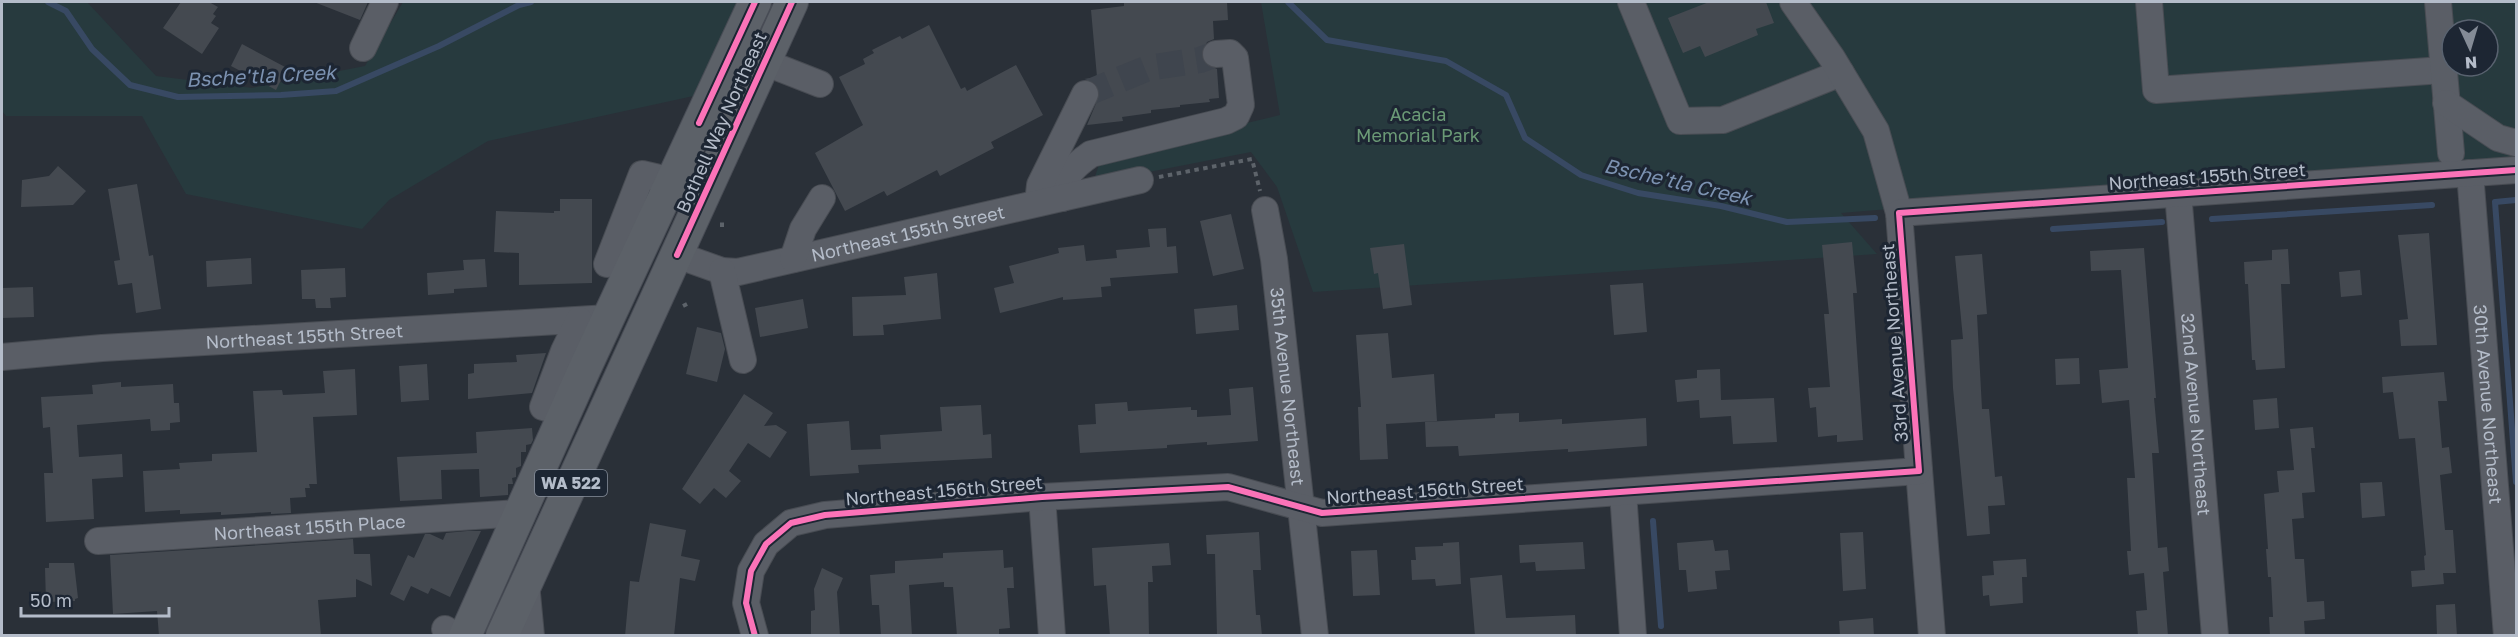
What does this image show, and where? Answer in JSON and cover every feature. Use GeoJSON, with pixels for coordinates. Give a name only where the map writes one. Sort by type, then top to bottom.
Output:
{"type":"FeatureCollection","features":[{"type":"Feature","properties":{"kind":"main road","name":"Bothell Way Northeast"},"geometry":{"type":"LineString","coordinates":[[455,633],[519,513],[565,413],[594,319],[672,181],[755,2]]}},
{"type":"Feature","properties":{"kind":"main road","name":"Bothell Way Northeast"},"geometry":{"type":"LineString","coordinates":[[502,636],[792,2]]}},
{"type":"Feature","properties":{"kind":"main road"},"geometry":{"type":"LineString","coordinates":[[526,582],[521,572],[522,548],[608,367],[594,319]]}},
{"type":"Feature","properties":{"kind":"street"},"geometry":{"type":"LineString","coordinates":[[363,48],[385,2]]}},
{"type":"Feature","properties":{"kind":"street"},"geometry":{"type":"LineString","coordinates":[[1631,2],[1680,121],[1723,120],[1841,73]]}},
{"type":"Feature","properties":{"kind":"street","name":"33rd Avenue Northeast"},"geometry":{"type":"LineString","coordinates":[[1792,2],[1841,73],[1876,131],[1899,213],[1932,636]]}},
{"type":"Feature","properties":{"kind":"street"},"geometry":{"type":"LineString","coordinates":[[2149,2],[2156,90],[2440,70]]}},
{"type":"Feature","properties":{"kind":"street"},"geometry":{"type":"LineString","coordinates":[[2438,2],[2440,29]]}},
{"type":"Feature","properties":{"kind":"street"},"geometry":{"type":"LineString","coordinates":[[1084,94],[1040,185],[1050,201],[1076,165],[1091,154],[1226,121],[1236,116],[1241,105],[1235,58],[1230,53],[1215,54]]}},
{"type":"Feature","properties":{"kind":"street"},"geometry":{"type":"LineString","coordinates":[[764,62],[820,84]]}},
{"type":"Feature","properties":{"kind":"street"},"geometry":{"type":"LineString","coordinates":[[2444,78],[2451,153]]}},
{"type":"Feature","properties":{"kind":"street"},"geometry":{"type":"LineString","coordinates":[[2446,103],[2498,138],[2517,144]]}},
{"type":"Feature","properties":{"kind":"street","name":"Northeast 155th Street"},"geometry":{"type":"LineString","coordinates":[[1899,213],[2517,170]]}},
{"type":"Feature","properties":{"kind":"street","name":"30th Avenue Northeast"},"geometry":{"type":"LineString","coordinates":[[2470,173],[2507,636]]}},
{"type":"Feature","properties":{"kind":"street"},"geometry":{"type":"LineString","coordinates":[[607,264],[642,174],[672,181]]}},
{"type":"Feature","properties":{"kind":"street","name":"Northeast 155th Street"},"geometry":{"type":"LineString","coordinates":[[736,264],[793,259],[1140,180]]}},
{"type":"Feature","properties":{"kind":"street","name":"32nd Avenue Northeast"},"geometry":{"type":"LineString","coordinates":[[2178,193],[2215,636]]}},
{"type":"Feature","properties":{"kind":"street"},"geometry":{"type":"LineString","coordinates":[[793,259],[803,229],[822,198]]}},
{"type":"Feature","properties":{"kind":"street","name":"35th Avenue Northeast"},"geometry":{"type":"LineString","coordinates":[[1264,210],[1274,258],[1315,636]]}},
{"type":"Feature","properties":{"kind":"street"},"geometry":{"type":"LineString","coordinates":[[677,255],[736,264],[743,360]]}},
{"type":"Feature","properties":{"kind":"street","name":"Northeast 155th Street"},"geometry":{"type":"LineString","coordinates":[[2,357],[102,348],[594,319]]}},
{"type":"Feature","properties":{"kind":"street","name":"Northeast 156th Street"},"geometry":{"type":"LineString","coordinates":[[755,636],[746,603],[751,572],[766,544],[791,523],[825,515],[1042,496],[1228,487],[1322,513],[1919,471]]}},
{"type":"Feature","properties":{"kind":"street"},"geometry":{"type":"LineString","coordinates":[[1623,492],[1634,636]]}},
{"type":"Feature","properties":{"kind":"street"},"geometry":{"type":"LineString","coordinates":[[1042,496],[1052,636]]}},
{"type":"Feature","properties":{"kind":"street","name":"Northeast 155th Place"},"geometry":{"type":"LineString","coordinates":[[98,541],[349,517],[519,513]]}},
{"type":"Feature","properties":{"kind":"street"},"geometry":{"type":"LineString","coordinates":[[526,582],[531,636]]}},
{"type":"Feature","properties":{"kind":"path"},"geometry":{"type":"LineString","coordinates":[[1140,180],[1252,159],[1264,210]]}},
{"type":"Feature","properties":{"kind":"path"},"geometry":{"type":"LineString","coordinates":[[683,306],[689,303]]}},
{"type":"Feature","properties":{"kind":"green space"},"geometry":{"type":"Polygon","coordinates":[[[2,2],[87,2],[156,76],[252,88],[365,66],[403,2],[742,2],[698,95],[488,141],[389,200],[362,229],[186,194],[142,116],[6,116],[2,111],[2,2]]]}},
{"type":"Feature","properties":{"kind":"green space","name":"Acacia Memorial Park"},"geometry":{"type":"Polygon","coordinates":[[[1261,2],[2516,2],[2516,157],[1841,213],[1877,254],[1313,292],[1277,187],[1251,152],[1093,183],[1101,158],[1280,115],[1261,2]]]}},
{"type":"Feature","properties":{"kind":"building"},"geometry":{"type":"Polygon","coordinates":[[[181,2],[209,2],[218,7],[211,23],[219,28],[202,54],[163,28],[181,2]]]}},
{"type":"Feature","properties":{"kind":"building"},"geometry":{"type":"Polygon","coordinates":[[[314,2],[368,2],[360,20],[314,2]]]}},
{"type":"Feature","properties":{"kind":"building"},"geometry":{"type":"Polygon","coordinates":[[[1124,2],[1227,2],[1228,20],[1213,21],[1214,39],[1207,42],[1201,54],[1204,63],[1217,69],[1219,98],[1209,99],[1210,102],[1151,110],[1151,113],[1122,117],[1123,121],[1087,125],[1100,94],[1097,85],[1091,80],[1084,79],[1097,77],[1091,10],[1124,6],[1124,2]]]}},
{"type":"Feature","properties":{"kind":"building"},"geometry":{"type":"Polygon","coordinates":[[[1709,2],[1766,2],[1774,23],[1756,29],[1758,35],[1705,57],[1700,46],[1683,53],[1668,18],[1709,2]]]}},
{"type":"Feature","properties":{"kind":"building"},"geometry":{"type":"Polygon","coordinates":[[[929,25],[961,89],[965,87],[967,91],[1016,65],[1043,115],[991,142],[994,148],[940,176],[937,170],[887,196],[884,191],[845,211],[815,153],[863,125],[839,77],[865,64],[863,59],[874,53],[872,50],[900,36],[902,39],[929,25]]]}},
{"type":"Feature","properties":{"kind":"building"},"geometry":{"type":"Polygon","coordinates":[[[242,44],[287,68],[276,90],[231,66],[242,44]]]}},
{"type":"Feature","properties":{"kind":"building"},"geometry":{"type":"Polygon","coordinates":[[[58,166],[86,191],[73,205],[21,207],[22,180],[49,176],[58,166]]]}},
{"type":"Feature","properties":{"kind":"building"},"geometry":{"type":"Polygon","coordinates":[[[137,184],[149,256],[153,255],[161,309],[136,313],[132,283],[118,285],[114,261],[120,260],[108,189],[137,184]]]}},
{"type":"Feature","properties":{"kind":"building"},"geometry":{"type":"Polygon","coordinates":[[[560,199],[592,199],[592,283],[519,285],[519,253],[494,252],[496,211],[554,213],[554,211],[560,211],[560,199]]]}},
{"type":"Feature","properties":{"kind":"building"},"geometry":{"type":"Polygon","coordinates":[[[1231,214],[1244,269],[1213,276],[1200,221],[1231,214]]]}},
{"type":"Feature","properties":{"kind":"building"},"geometry":{"type":"Polygon","coordinates":[[[1166,228],[1167,247],[1176,246],[1178,273],[1110,278],[1111,286],[1101,287],[1102,297],[1063,300],[1063,297],[1000,313],[994,288],[1014,283],[1009,266],[1059,253],[1058,248],[1084,245],[1086,261],[1117,258],[1116,250],[1150,247],[1148,229],[1166,228]]]}},
{"type":"Feature","properties":{"kind":"building"},"geometry":{"type":"Polygon","coordinates":[[[2429,233],[2437,345],[2401,346],[2399,320],[2408,319],[2398,235],[2429,233]]]}},
{"type":"Feature","properties":{"kind":"building"},"geometry":{"type":"Polygon","coordinates":[[[1852,242],[1857,293],[1853,293],[1863,440],[1837,442],[1837,435],[1818,437],[1816,407],[1810,408],[1808,388],[1830,387],[1824,314],[1829,314],[1822,245],[1852,242]]]}},
{"type":"Feature","properties":{"kind":"building"},"geometry":{"type":"Polygon","coordinates":[[[1404,244],[1412,305],[1383,309],[1378,273],[1374,274],[1370,248],[1404,244]]]}},
{"type":"Feature","properties":{"kind":"building"},"geometry":{"type":"Polygon","coordinates":[[[2144,248],[2159,453],[2152,453],[2158,548],[2167,547],[2169,571],[2163,572],[2168,636],[2138,636],[2136,611],[2147,610],[2144,573],[2129,575],[2127,551],[2131,551],[2127,478],[2135,478],[2129,400],[2102,403],[2099,370],[2128,368],[2121,270],[2091,271],[2090,251],[2144,248]]]}},
{"type":"Feature","properties":{"kind":"building"},"geometry":{"type":"Polygon","coordinates":[[[2288,249],[2290,284],[2281,284],[2285,368],[2256,370],[2255,360],[2252,360],[2248,284],[2245,284],[2244,262],[2272,260],[2272,250],[2288,249]]]}},
{"type":"Feature","properties":{"kind":"building"},"geometry":{"type":"Polygon","coordinates":[[[1982,254],[1987,314],[1977,315],[1982,409],[1989,409],[1995,477],[2002,476],[2005,505],[1988,506],[1990,534],[1967,536],[1953,388],[1951,340],[1963,339],[1955,256],[1982,254]]]}},
{"type":"Feature","properties":{"kind":"building"},"geometry":{"type":"Polygon","coordinates":[[[251,258],[252,284],[207,287],[206,261],[251,258]]]}},
{"type":"Feature","properties":{"kind":"building"},"geometry":{"type":"Polygon","coordinates":[[[485,259],[487,287],[454,289],[454,293],[428,295],[427,273],[464,270],[463,260],[485,259]]]}},
{"type":"Feature","properties":{"kind":"building"},"geometry":{"type":"Polygon","coordinates":[[[345,268],[346,297],[330,298],[331,308],[316,308],[315,299],[302,299],[301,270],[345,268]]]}},
{"type":"Feature","properties":{"kind":"building"},"geometry":{"type":"Polygon","coordinates":[[[2360,270],[2362,295],[2341,297],[2339,272],[2360,270]]]}},
{"type":"Feature","properties":{"kind":"building"},"geometry":{"type":"Polygon","coordinates":[[[937,273],[941,319],[883,325],[884,335],[853,336],[852,297],[906,295],[904,277],[937,273]]]}},
{"type":"Feature","properties":{"kind":"building"},"geometry":{"type":"Polygon","coordinates":[[[1643,283],[1647,332],[1614,335],[1610,285],[1643,283]]]}},
{"type":"Feature","properties":{"kind":"building"},"geometry":{"type":"Polygon","coordinates":[[[33,287],[34,317],[2,318],[2,288],[33,287]]]}},
{"type":"Feature","properties":{"kind":"building"},"geometry":{"type":"Polygon","coordinates":[[[803,299],[808,328],[760,337],[755,308],[803,299]]]}},
{"type":"Feature","properties":{"kind":"building"},"geometry":{"type":"Polygon","coordinates":[[[1237,305],[1239,330],[1196,334],[1194,309],[1237,305]]]}},
{"type":"Feature","properties":{"kind":"building"},"geometry":{"type":"Polygon","coordinates":[[[697,327],[721,333],[725,349],[717,382],[686,374],[697,327]]]}},
{"type":"Feature","properties":{"kind":"building"},"geometry":{"type":"Polygon","coordinates":[[[1388,333],[1392,378],[1434,374],[1437,421],[1386,424],[1388,459],[1360,460],[1358,407],[1361,407],[1356,335],[1388,333]]]}},
{"type":"Feature","properties":{"kind":"building"},"geometry":{"type":"Polygon","coordinates":[[[546,353],[532,393],[468,399],[468,374],[474,373],[474,364],[517,362],[516,355],[546,353]]]}},
{"type":"Feature","properties":{"kind":"building"},"geometry":{"type":"Polygon","coordinates":[[[2079,358],[2080,384],[2056,385],[2055,359],[2079,358]]]}},
{"type":"Feature","properties":{"kind":"building"},"geometry":{"type":"Polygon","coordinates":[[[427,364],[429,400],[401,402],[399,366],[427,364]]]}},
{"type":"Feature","properties":{"kind":"building"},"geometry":{"type":"Polygon","coordinates":[[[355,369],[357,415],[313,417],[317,484],[309,484],[310,488],[305,488],[306,497],[290,498],[291,513],[221,515],[221,512],[180,514],[180,510],[145,512],[143,471],[180,469],[179,463],[212,461],[212,454],[257,452],[253,391],[282,390],[283,395],[325,393],[323,371],[355,369]]]}},
{"type":"Feature","properties":{"kind":"building"},"geometry":{"type":"Polygon","coordinates":[[[1720,369],[1721,400],[1774,398],[1777,442],[1733,444],[1731,416],[1700,418],[1699,400],[1677,402],[1675,380],[1697,378],[1697,370],[1720,369]]]}},
{"type":"Feature","properties":{"kind":"building"},"geometry":{"type":"Polygon","coordinates":[[[2444,372],[2447,401],[2438,401],[2442,448],[2449,447],[2452,473],[2440,475],[2445,530],[2453,530],[2456,573],[2443,573],[2444,584],[2412,587],[2411,571],[2425,570],[2424,556],[2426,555],[2415,438],[2399,439],[2393,392],[2383,393],[2382,377],[2444,372]]]}},
{"type":"Feature","properties":{"kind":"building"},"geometry":{"type":"Polygon","coordinates":[[[121,382],[121,387],[173,384],[174,403],[179,403],[180,422],[170,423],[170,430],[151,431],[150,419],[77,425],[79,457],[122,454],[123,477],[92,479],[94,519],[46,522],[44,473],[53,473],[50,427],[43,428],[41,397],[93,394],[92,385],[121,382]]]}},
{"type":"Feature","properties":{"kind":"building"},"geometry":{"type":"Polygon","coordinates":[[[1253,387],[1258,441],[1207,445],[1207,442],[1167,445],[1167,448],[1080,453],[1078,425],[1096,424],[1095,404],[1127,402],[1128,411],[1191,407],[1191,410],[1197,410],[1197,417],[1231,415],[1229,389],[1253,387]]]}},
{"type":"Feature","properties":{"kind":"building"},"geometry":{"type":"Polygon","coordinates":[[[744,394],[773,413],[764,426],[776,425],[787,432],[770,458],[748,443],[729,471],[741,481],[726,498],[714,488],[700,504],[682,489],[744,394]]]}},
{"type":"Feature","properties":{"kind":"building"},"geometry":{"type":"Polygon","coordinates":[[[2277,398],[2279,428],[2255,430],[2253,400],[2277,398]]]}},
{"type":"Feature","properties":{"kind":"building"},"geometry":{"type":"Polygon","coordinates":[[[981,405],[983,435],[991,434],[992,458],[858,465],[859,473],[810,476],[807,424],[849,421],[851,450],[881,449],[880,435],[942,431],[940,407],[981,405]]]}},
{"type":"Feature","properties":{"kind":"building"},"geometry":{"type":"Polygon","coordinates":[[[1519,413],[1519,422],[1562,419],[1562,424],[1646,418],[1647,446],[1459,456],[1458,446],[1426,447],[1425,422],[1495,418],[1495,414],[1519,413]]]}},
{"type":"Feature","properties":{"kind":"building"},"geometry":{"type":"Polygon","coordinates":[[[2313,427],[2315,448],[2311,448],[2315,492],[2302,493],[2304,518],[2292,519],[2295,559],[2304,559],[2307,602],[2324,601],[2325,619],[2304,621],[2305,636],[2270,636],[2269,617],[2273,617],[2271,577],[2268,577],[2264,494],[2279,492],[2277,471],[2294,470],[2290,429],[2313,427]]]}},
{"type":"Feature","properties":{"kind":"building"},"geometry":{"type":"Polygon","coordinates":[[[532,428],[533,440],[531,444],[526,445],[526,452],[521,452],[521,466],[516,468],[516,477],[512,478],[513,484],[508,484],[508,495],[480,497],[479,469],[441,470],[442,499],[400,501],[397,457],[477,453],[476,432],[532,428]]]}},
{"type":"Feature","properties":{"kind":"building"},"geometry":{"type":"Polygon","coordinates":[[[2382,482],[2385,516],[2362,518],[2360,483],[2382,482]]]}},
{"type":"Feature","properties":{"kind":"building"},"geometry":{"type":"Polygon","coordinates":[[[650,523],[686,530],[681,556],[700,560],[695,581],[680,578],[674,636],[625,636],[630,581],[639,582],[650,523]]]}},
{"type":"Feature","properties":{"kind":"building"},"geometry":{"type":"Polygon","coordinates":[[[481,531],[450,597],[431,588],[428,594],[411,586],[404,601],[390,594],[408,555],[414,558],[425,534],[443,540],[446,533],[481,531]]]}},
{"type":"Feature","properties":{"kind":"building"},"geometry":{"type":"Polygon","coordinates":[[[1259,532],[1261,570],[1253,570],[1256,615],[1260,615],[1262,636],[1217,635],[1215,554],[1207,554],[1206,535],[1259,532]]]}},
{"type":"Feature","properties":{"kind":"building"},"geometry":{"type":"Polygon","coordinates":[[[1863,532],[1866,589],[1843,591],[1840,533],[1863,532]]]}},
{"type":"Feature","properties":{"kind":"building"},"geometry":{"type":"Polygon","coordinates":[[[353,539],[354,554],[370,554],[372,586],[356,579],[356,597],[318,600],[321,636],[159,636],[157,611],[113,614],[110,555],[353,539]]]}},
{"type":"Feature","properties":{"kind":"building"},"geometry":{"type":"Polygon","coordinates":[[[1713,540],[1715,551],[1728,550],[1730,570],[1715,571],[1717,589],[1688,592],[1686,570],[1679,570],[1677,543],[1713,540]]]}},
{"type":"Feature","properties":{"kind":"building"},"geometry":{"type":"Polygon","coordinates":[[[1459,542],[1461,584],[1436,586],[1435,579],[1412,580],[1411,560],[1416,560],[1415,547],[1443,546],[1443,543],[1459,542]]]}},
{"type":"Feature","properties":{"kind":"building"},"geometry":{"type":"Polygon","coordinates":[[[1583,542],[1585,569],[1536,571],[1535,562],[1520,563],[1519,545],[1583,542]]]}},
{"type":"Feature","properties":{"kind":"building"},"geometry":{"type":"Polygon","coordinates":[[[1169,543],[1171,565],[1152,566],[1153,582],[1148,582],[1149,636],[1110,636],[1106,585],[1094,586],[1092,548],[1169,543]]]}},
{"type":"Feature","properties":{"kind":"building"},"geometry":{"type":"Polygon","coordinates":[[[1003,550],[1004,568],[1013,567],[1014,588],[1007,588],[1010,628],[999,629],[999,636],[957,636],[953,587],[944,587],[944,582],[909,585],[912,636],[881,636],[879,605],[872,605],[870,575],[895,573],[895,561],[943,558],[943,553],[1003,550]]]}},
{"type":"Feature","properties":{"kind":"building"},"geometry":{"type":"Polygon","coordinates":[[[1377,550],[1380,595],[1353,596],[1351,551],[1377,550]]]}},
{"type":"Feature","properties":{"kind":"building"},"geometry":{"type":"Polygon","coordinates":[[[2026,559],[2027,577],[2022,577],[2023,603],[1990,606],[1989,595],[1983,596],[1982,576],[1994,575],[1993,561],[2026,559]]]}},
{"type":"Feature","properties":{"kind":"building"},"geometry":{"type":"Polygon","coordinates":[[[49,563],[74,563],[78,598],[75,601],[46,602],[45,568],[49,568],[49,563]]]}},
{"type":"Feature","properties":{"kind":"building"},"geometry":{"type":"Polygon","coordinates":[[[822,568],[843,578],[837,592],[840,636],[811,636],[811,611],[815,610],[814,589],[822,568]]]}},
{"type":"Feature","properties":{"kind":"building"},"geometry":{"type":"Polygon","coordinates":[[[1502,575],[1506,618],[1575,615],[1576,636],[1475,636],[1470,578],[1502,575]]]}},
{"type":"Feature","properties":{"kind":"building"},"geometry":{"type":"Polygon","coordinates":[[[2455,604],[2457,636],[2437,636],[2436,605],[2455,604]]]}},
{"type":"Feature","properties":{"kind":"building"},"geometry":{"type":"Polygon","coordinates":[[[1873,618],[1874,636],[1840,636],[1839,621],[1873,618]]]}},
{"type":"Feature","properties":{"kind":"waterway","name":"Bsche'tla Creek"},"geometry":{"type":"LineString","coordinates":[[48,2],[66,11],[92,49],[130,85],[178,97],[281,95],[336,91],[439,46],[519,5],[531,2]]}},
{"type":"Feature","properties":{"kind":"waterway","name":"Bsche'tla Creek"},"geometry":{"type":"LineString","coordinates":[[1288,2],[1327,40],[1446,61],[1506,95],[1525,138],[1581,175],[1638,193],[1721,206],[1787,222],[1875,218]]}},
{"type":"Feature","properties":{"kind":"waterway"},"geometry":{"type":"LineString","coordinates":[[2516,200],[2495,202],[2516,482]]}},
{"type":"Feature","properties":{"kind":"waterway"},"geometry":{"type":"LineString","coordinates":[[2212,219],[2432,205]]}},
{"type":"Feature","properties":{"kind":"waterway"},"geometry":{"type":"LineString","coordinates":[[2053,229],[2162,222]]}},
{"type":"Feature","properties":{"kind":"waterway"},"geometry":{"type":"LineString","coordinates":[[1653,521],[1661,626]]}},
{"type":"Feature","properties":{"kind":"tunnel"},"geometry":{"type":"LineString","coordinates":[[1085,94],[1148,68],[1200,60],[1216,54]]}},
{"type":"Feature","properties":{"kind":"cycle path"},"geometry":{"type":"LineString","coordinates":[[699,123],[755,2]]}},
{"type":"Feature","properties":{"kind":"cycle path"},"geometry":{"type":"LineString","coordinates":[[677,255],[792,2]]}},
{"type":"Feature","properties":{"kind":"cycle path"},"geometry":{"type":"LineString","coordinates":[[755,636],[746,603],[751,571],[766,544],[791,523],[825,515],[1042,497],[1228,487],[1322,513],[1919,471],[1899,213],[2516,170]]}}]}
